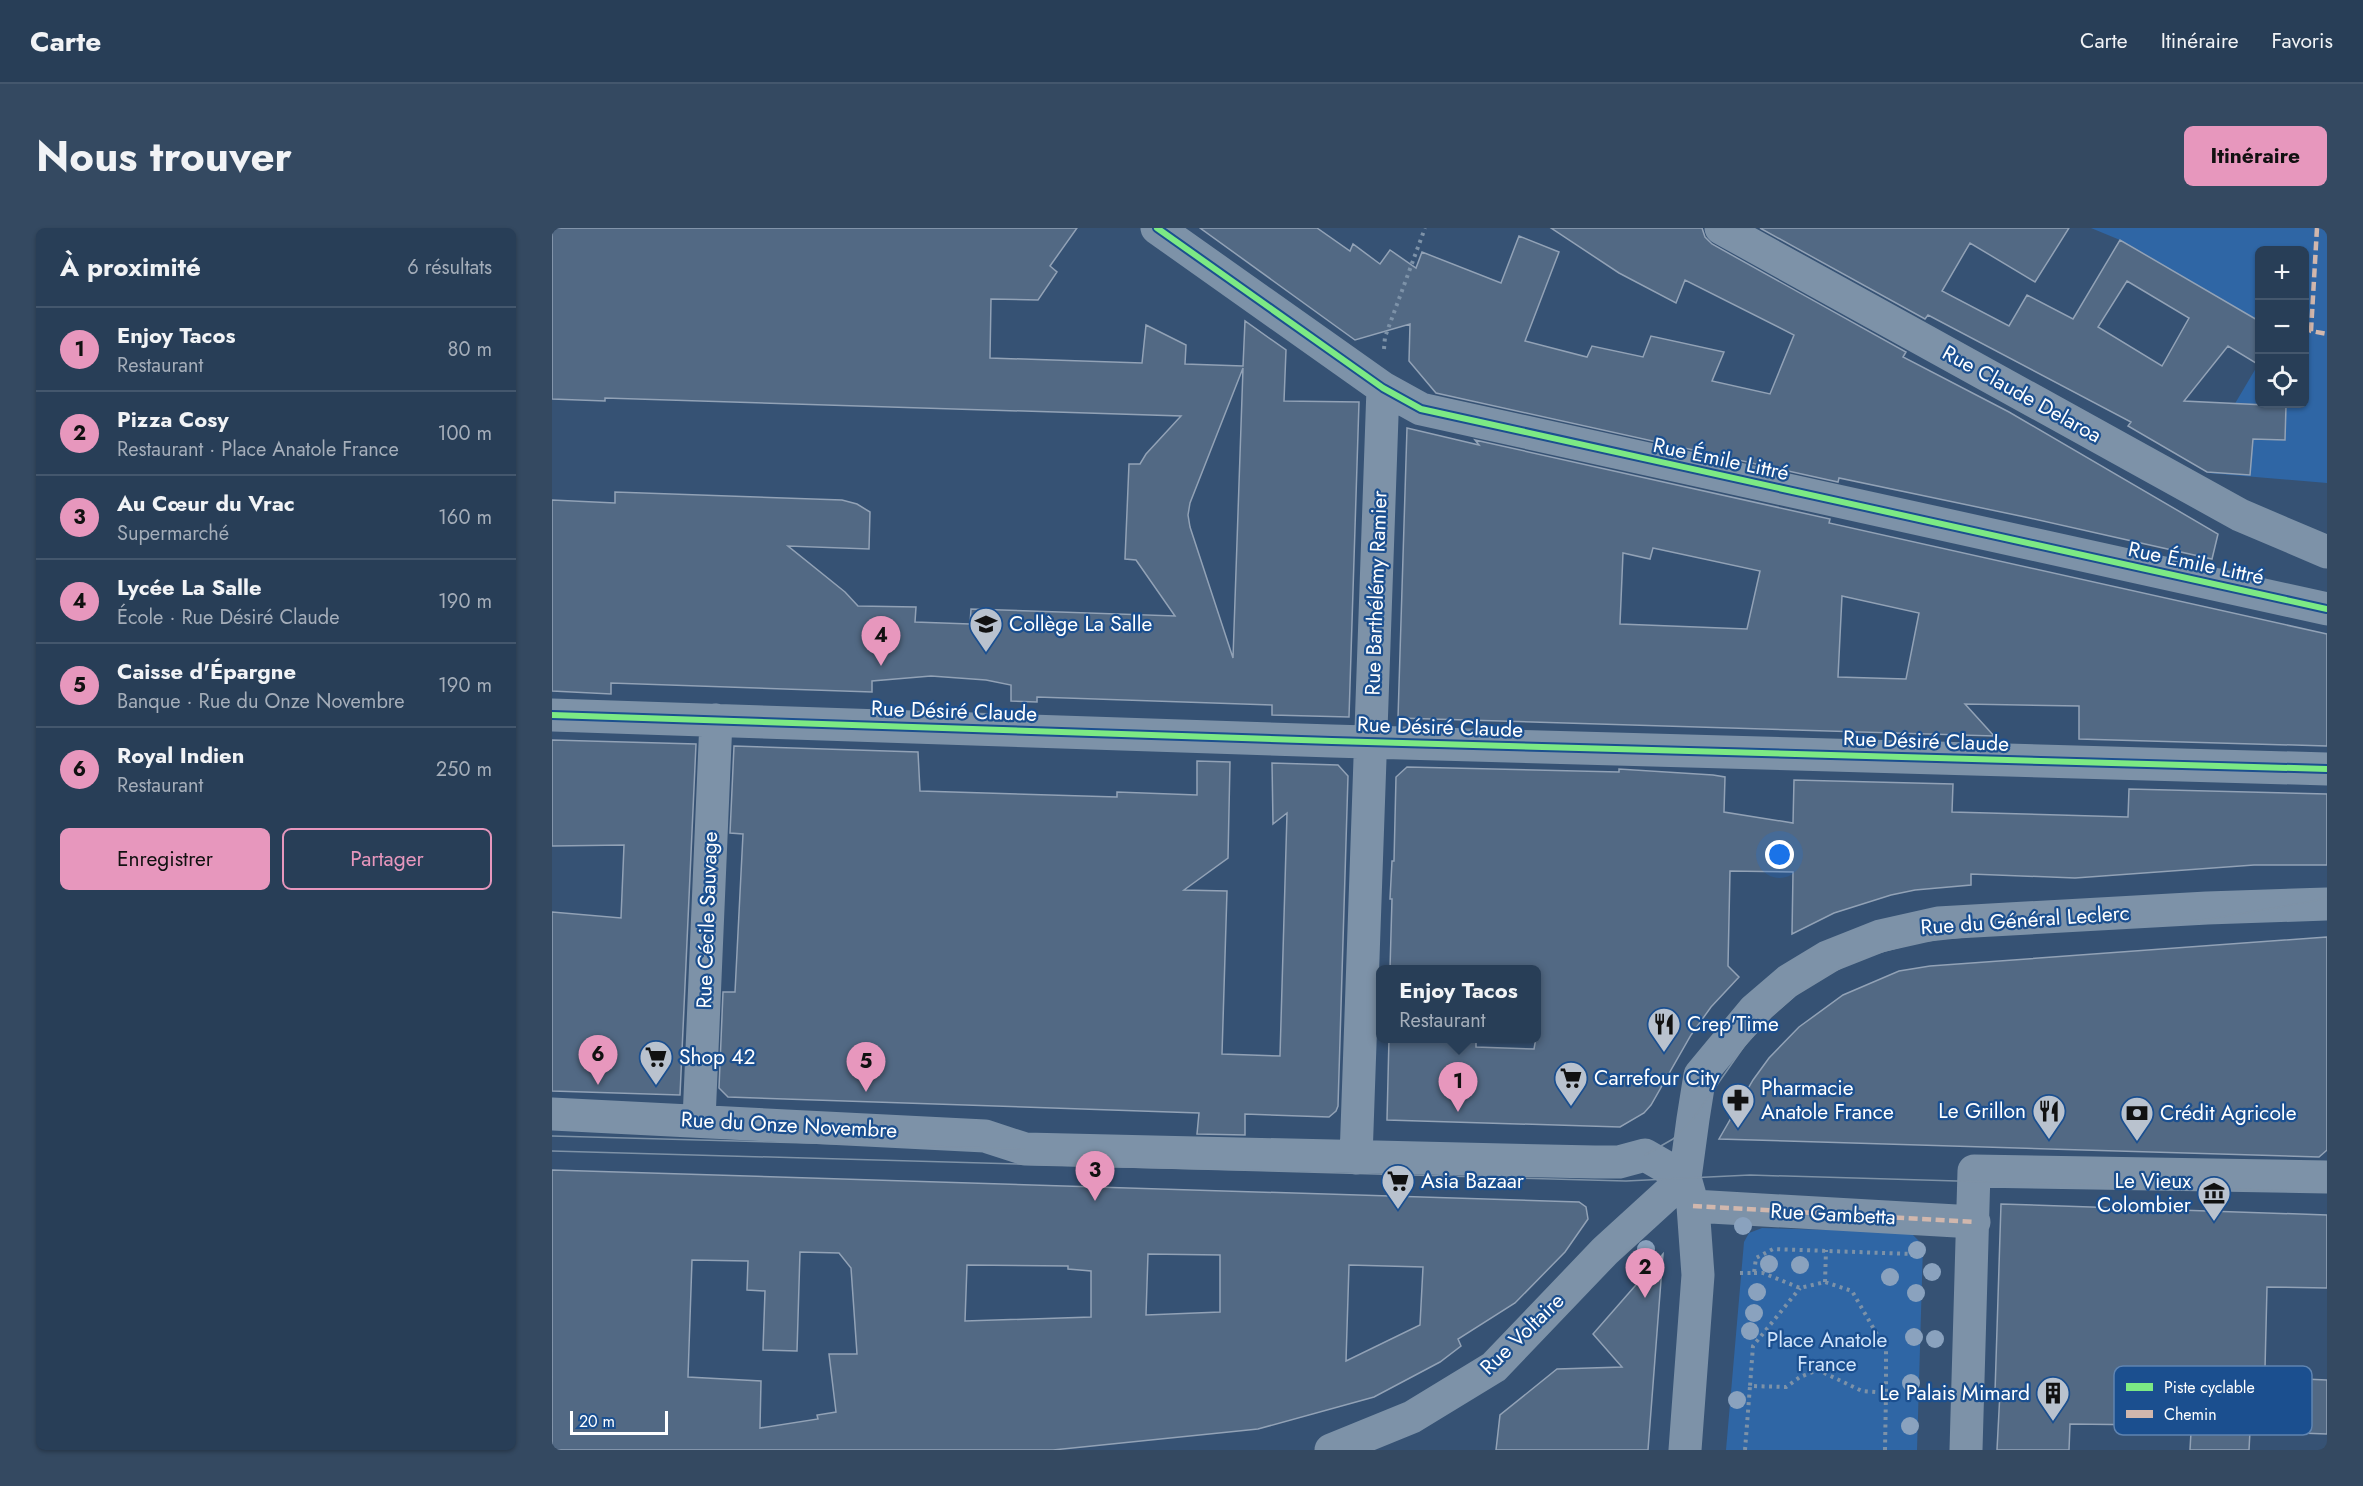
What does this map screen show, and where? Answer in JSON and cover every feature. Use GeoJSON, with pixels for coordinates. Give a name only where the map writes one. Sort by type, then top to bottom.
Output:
{"type":"FeatureCollection","features":[{"type":"Feature","properties":{"kind":"street","name":"Rue Émile Littré"},"geometry":{"type":"LineString","coordinates":[[1157,228],[1383,388],[1420,409],[2327,609]]}},
{"type":"Feature","properties":{"kind":"street","name":"Rue Claude Delaroa"},"geometry":{"type":"LineString","coordinates":[[1721,228],[2240,515],[2327,552]]}},
{"type":"Feature","properties":{"kind":"street","name":"Rue Barthélémy Ramier"},"geometry":{"type":"LineString","coordinates":[[1356,1158],[1383,388]]}},
{"type":"Feature","properties":{"kind":"street","name":"Rue Désiré Claude"},"geometry":{"type":"LineString","coordinates":[[552,715],[1371,742],[2327,769]]}},
{"type":"Feature","properties":{"kind":"street","name":"Rue Cécile Sauvage"},"geometry":{"type":"LineString","coordinates":[[699,1120],[716,720]]}},
{"type":"Feature","properties":{"kind":"street","name":"Rue du Général Leclerc"},"geometry":{"type":"LineString","coordinates":[[1689,1192],[1700,1075],[1754,1010],[1789,980],[1827,957],[1880,936],[1938,923],[2207,908],[2327,904]]}},
{"type":"Feature","properties":{"kind":"street","name":"Rue du Onze Novembre"},"geometry":{"type":"LineString","coordinates":[[552,1114],[985,1136],[1025,1149],[1595,1162],[1619,1162],[1645,1155],[1689,1192]]}},
{"type":"Feature","properties":{"kind":"street"},"geometry":{"type":"LineString","coordinates":[[1966,1450],[1974,1171],[2327,1177]]}},
{"type":"Feature","properties":{"kind":"street","name":"Rue Gambetta"},"geometry":{"type":"LineString","coordinates":[[1689,1192],[1974,1222]]}},
{"type":"Feature","properties":{"kind":"street","name":"Rue Voltaire"},"geometry":{"type":"LineString","coordinates":[[1331,1450],[1412,1416],[1494,1367],[1605,1251],[1689,1192]]}},
{"type":"Feature","properties":{"kind":"street"},"geometry":{"type":"LineString","coordinates":[[1685,1450],[1698,1275],[1689,1192]]}},
{"type":"Feature","properties":{"kind":"path"},"geometry":{"type":"LineString","coordinates":[[1383,388],[1385,337],[1425,228]]}},
{"type":"Feature","properties":{"kind":"path"},"geometry":{"type":"LineString","coordinates":[[1754,1273],[1756,1258],[1773,1249],[1923,1255]]}},
{"type":"Feature","properties":{"kind":"path"},"geometry":{"type":"LineString","coordinates":[[1825,1282],[1826,1251]]}},
{"type":"Feature","properties":{"kind":"path"},"geometry":{"type":"LineString","coordinates":[[1740,1273],[1761,1274],[1800,1287],[1825,1282],[1852,1291],[1886,1350],[1885,1450]]}},
{"type":"Feature","properties":{"kind":"path"},"geometry":{"type":"LineString","coordinates":[[1760,1280],[1761,1274]]}},
{"type":"Feature","properties":{"kind":"path"},"geometry":{"type":"LineString","coordinates":[[1745,1450],[1753,1346],[1800,1287]]}},
{"type":"Feature","properties":{"kind":"path"},"geometry":{"type":"LineString","coordinates":[[1750,1386],[1786,1387],[1800,1377],[1818,1370],[1862,1391],[1886,1393]]}},
{"type":"Feature","properties":{"kind":"green space"},"geometry":{"type":"Polygon","coordinates":[[[2091,228],[2327,228],[2327,483],[2208,473],[2198,466],[2255,370],[2255,408],[2309,408],[2309,246],[2255,246],[2255,319],[2120,240],[2091,228]]]}},
{"type":"Feature","properties":{"kind":"green space","name":"Place Anatole France"},"geometry":{"type":"Polygon","coordinates":[[[1762,1228],[1903,1232],[1912,1234],[1923,1245],[1917,1450],[1726,1450],[1744,1242],[1749,1233],[1762,1228]]]}},
{"type":"Feature","properties":{"kind":"building"},"geometry":{"type":"Polygon","coordinates":[[[552,228],[1077,228],[1050,266],[1057,272],[1038,300],[991,299],[990,358],[1142,363],[1146,325],[1186,345],[1185,364],[1243,366],[1245,321],[1286,350],[1284,401],[1359,402],[1349,717],[1272,715],[1272,705],[1037,697],[1037,702],[1011,701],[1011,685],[986,680],[931,676],[872,681],[872,692],[611,683],[611,694],[552,691],[552,500],[615,503],[615,492],[842,500],[857,504],[870,512],[869,549],[788,546],[845,592],[858,606],[916,607],[915,622],[970,624],[971,609],[1175,616],[1136,560],[1125,559],[1129,464],[1140,464],[1146,454],[1181,416],[605,398],[605,401],[552,399],[552,228]],[[1243,368],[1190,503],[1188,515],[1233,658],[1243,368]]]}},
{"type":"Feature","properties":{"kind":"building"},"geometry":{"type":"Polygon","coordinates":[[[1200,228],[1317,228],[1350,251],[1353,244],[1380,264],[1390,250],[1416,268],[1422,252],[1501,283],[1519,236],[1559,252],[1525,341],[1587,357],[1592,346],[1643,357],[1651,336],[1724,352],[1712,381],[1770,394],[1794,335],[1685,280],[1676,303],[1619,273],[1551,228],[1702,228],[1705,237],[1712,244],[1906,352],[1903,357],[2009,412],[2218,534],[2212,559],[1839,478],[1838,482],[1436,393],[1409,361],[1410,324],[1355,340],[1200,228]]]}},
{"type":"Feature","properties":{"kind":"building"},"geometry":{"type":"Polygon","coordinates":[[[1760,228],[2069,228],[2035,282],[1970,243],[1942,291],[2009,326],[2027,295],[2073,319],[2120,240],[2255,319],[2255,363],[2228,346],[2184,401],[2255,404],[2255,408],[2286,408],[2285,440],[2253,439],[2250,475],[2207,472],[2128,426],[2131,422],[1928,315],[1925,319],[1760,228]],[[2127,281],[2098,327],[2162,366],[2189,318],[2127,281]]]}},
{"type":"Feature","properties":{"kind":"building"},"geometry":{"type":"Polygon","coordinates":[[[1407,428],[1479,445],[1475,440],[1830,519],[1829,523],[2327,634],[2327,746],[2079,739],[2079,706],[1965,704],[1994,736],[1398,718],[1407,428]],[[1653,548],[1650,559],[1623,553],[1620,624],[1747,629],[1760,571],[1653,548]],[[1842,596],[1838,677],[1906,679],[1919,613],[1842,596]]]}},
{"type":"Feature","properties":{"kind":"building"},"geometry":{"type":"Polygon","coordinates":[[[552,740],[696,744],[680,1095],[552,1091],[552,912],[621,918],[624,845],[552,846],[552,740]]]}},
{"type":"Feature","properties":{"kind":"building"},"geometry":{"type":"Polygon","coordinates":[[[734,746],[918,752],[920,791],[1117,797],[1117,792],[1197,795],[1197,761],[1230,762],[1228,858],[1184,890],[1227,891],[1222,1054],[1280,1056],[1287,813],[1273,824],[1272,763],[1338,765],[1348,776],[1338,1106],[1336,1111],[1329,1117],[1245,1114],[1245,1135],[1197,1134],[1199,1113],[728,1097],[719,1088],[723,992],[735,992],[743,834],[730,833],[734,746]]]}},
{"type":"Feature","properties":{"kind":"building"},"geometry":{"type":"Polygon","coordinates":[[[1407,767],[1619,772],[1619,769],[1713,775],[1725,777],[1724,812],[1793,823],[1794,780],[1953,784],[1952,812],[2128,817],[2129,789],[2327,794],[2327,865],[2254,865],[2075,878],[1971,874],[1971,885],[1915,890],[1891,895],[1834,913],[1792,934],[1793,872],[1730,871],[1728,966],[1739,977],[1711,1007],[1691,1035],[1651,1105],[1644,1113],[1620,1127],[1387,1120],[1389,1043],[1476,1043],[1476,1047],[1534,1049],[1535,1043],[1541,1043],[1541,965],[1390,965],[1392,899],[1390,899],[1392,861],[1394,861],[1396,777],[1407,767]]]}},
{"type":"Feature","properties":{"kind":"building"},"geometry":{"type":"Polygon","coordinates":[[[2327,937],[2327,1150],[2319,1157],[1719,1139],[1753,1080],[1769,1058],[1799,1027],[1843,995],[1899,971],[1930,966],[2327,937]]]}},
{"type":"Feature","properties":{"kind":"building"},"geometry":{"type":"Polygon","coordinates":[[[552,1170],[1579,1202],[1586,1207],[1588,1219],[1565,1252],[1515,1303],[1458,1339],[1461,1346],[1440,1362],[1374,1397],[1258,1429],[1053,1450],[552,1450],[552,1170]],[[800,1252],[797,1351],[763,1350],[765,1291],[747,1290],[748,1261],[692,1260],[688,1377],[761,1381],[760,1428],[818,1419],[817,1415],[836,1412],[829,1354],[857,1354],[851,1268],[839,1253],[800,1252]],[[1148,1254],[1146,1315],[1220,1312],[1220,1255],[1148,1254]],[[967,1265],[965,1321],[1091,1317],[1091,1271],[1068,1269],[1068,1266],[967,1265]],[[1349,1265],[1346,1361],[1420,1325],[1423,1267],[1349,1265]]]}},
{"type":"Feature","properties":{"kind":"building"},"geometry":{"type":"Polygon","coordinates":[[[2001,1204],[2327,1215],[2327,1288],[2267,1287],[2265,1366],[2114,1366],[2114,1425],[2070,1424],[2069,1450],[1997,1450],[2000,1392],[1995,1392],[2001,1204]]]}},
{"type":"Feature","properties":{"kind":"building"},"geometry":{"type":"Polygon","coordinates":[[[1663,1254],[1648,1450],[1496,1450],[1500,1415],[1557,1369],[1622,1367],[1593,1334],[1663,1254]]]}},
{"type":"Feature","properties":{"kind":"building"},"geometry":{"type":"Polygon","coordinates":[[[2312,1379],[2327,1380],[2327,1434],[2312,1433],[2312,1379]]]}},
{"type":"Feature","properties":{"kind":"building"},"geometry":{"type":"Polygon","coordinates":[[[2191,1435],[2250,1435],[2249,1450],[2190,1450],[2191,1435]]]}},
{"type":"Feature","properties":{"kind":"tram line"},"geometry":{"type":"LineString","coordinates":[[1645,1155],[1673,1139],[1693,1119],[1745,1045],[1771,1017],[1796,995],[1847,964],[1918,942],[1991,934],[2203,920],[2327,897]]}},
{"type":"Feature","properties":{"kind":"tram line"},"geometry":{"type":"LineString","coordinates":[[552,1136],[1025,1149]]}},
{"type":"Feature","properties":{"kind":"tram line"},"geometry":{"type":"LineString","coordinates":[[552,1151],[1626,1181],[1750,1175],[2327,1192]]}},
{"type":"Feature","properties":{"kind":"marked path"},"geometry":{"type":"LineString","coordinates":[[2317,228],[2311,331],[2327,334]]}},
{"type":"Feature","properties":{"kind":"marked path"},"geometry":{"type":"LineString","coordinates":[[1693,1206],[1974,1222]]}},
{"type":"Feature","properties":{"kind":"cycle path"},"geometry":{"type":"LineString","coordinates":[[1157,228],[1383,388],[1421,409],[2327,609]]}},
{"type":"Feature","properties":{"kind":"cycle path"},"geometry":{"type":"LineString","coordinates":[[552,715],[1332,741],[2327,769]]}},
{"type":"Feature","properties":{"kind":"place","name":"Collège La Salle"},"geometry":{"type":"Point","coordinates":[986,653]}},
{"type":"Feature","properties":{"kind":"place","name":"Lycée La Salle"},"geometry":{"type":"Point","coordinates":[881,666]}},
{"type":"Feature","properties":{"kind":"place","name":"Crep'Time"},"geometry":{"type":"Point","coordinates":[1664,1053]}},
{"type":"Feature","properties":{"kind":"place","name":"Royal Indien"},"geometry":{"type":"Point","coordinates":[598,1085]}},
{"type":"Feature","properties":{"kind":"place","name":"Shop 42"},"geometry":{"type":"Point","coordinates":[656,1086]}},
{"type":"Feature","properties":{"kind":"place","name":"Caisse d'Épargne"},"geometry":{"type":"Point","coordinates":[866,1092]}},
{"type":"Feature","properties":{"kind":"place","name":"Carrefour City"},"geometry":{"type":"Point","coordinates":[1571,1107]}},
{"type":"Feature","properties":{"kind":"place","name":"Enjoy Tacos"},"geometry":{"type":"Point","coordinates":[1458,1112]}},
{"type":"Feature","properties":{"kind":"place","name":"Pharmacie Anatole France"},"geometry":{"type":"Point","coordinates":[1738,1129]}},
{"type":"Feature","properties":{"kind":"place","name":"Le Grillon"},"geometry":{"type":"Point","coordinates":[2049,1140]}},
{"type":"Feature","properties":{"kind":"place","name":"Crédit Agricole"},"geometry":{"type":"Point","coordinates":[2137,1142]}},
{"type":"Feature","properties":{"kind":"place","name":"Au Cœur du Vrac"},"geometry":{"type":"Point","coordinates":[1095,1201]}},
{"type":"Feature","properties":{"kind":"place","name":"Asia Bazaar"},"geometry":{"type":"Point","coordinates":[1398,1210]}},
{"type":"Feature","properties":{"kind":"place","name":"Le Vieux Colombier"},"geometry":{"type":"Point","coordinates":[2214,1222]}},
{"type":"Feature","properties":{"kind":"place","name":"Pizza Cosy"},"geometry":{"type":"Point","coordinates":[1645,1298]}},
{"type":"Feature","properties":{"kind":"place","name":"Le Palais Mimard"},"geometry":{"type":"Point","coordinates":[2053,1422]}}]}
